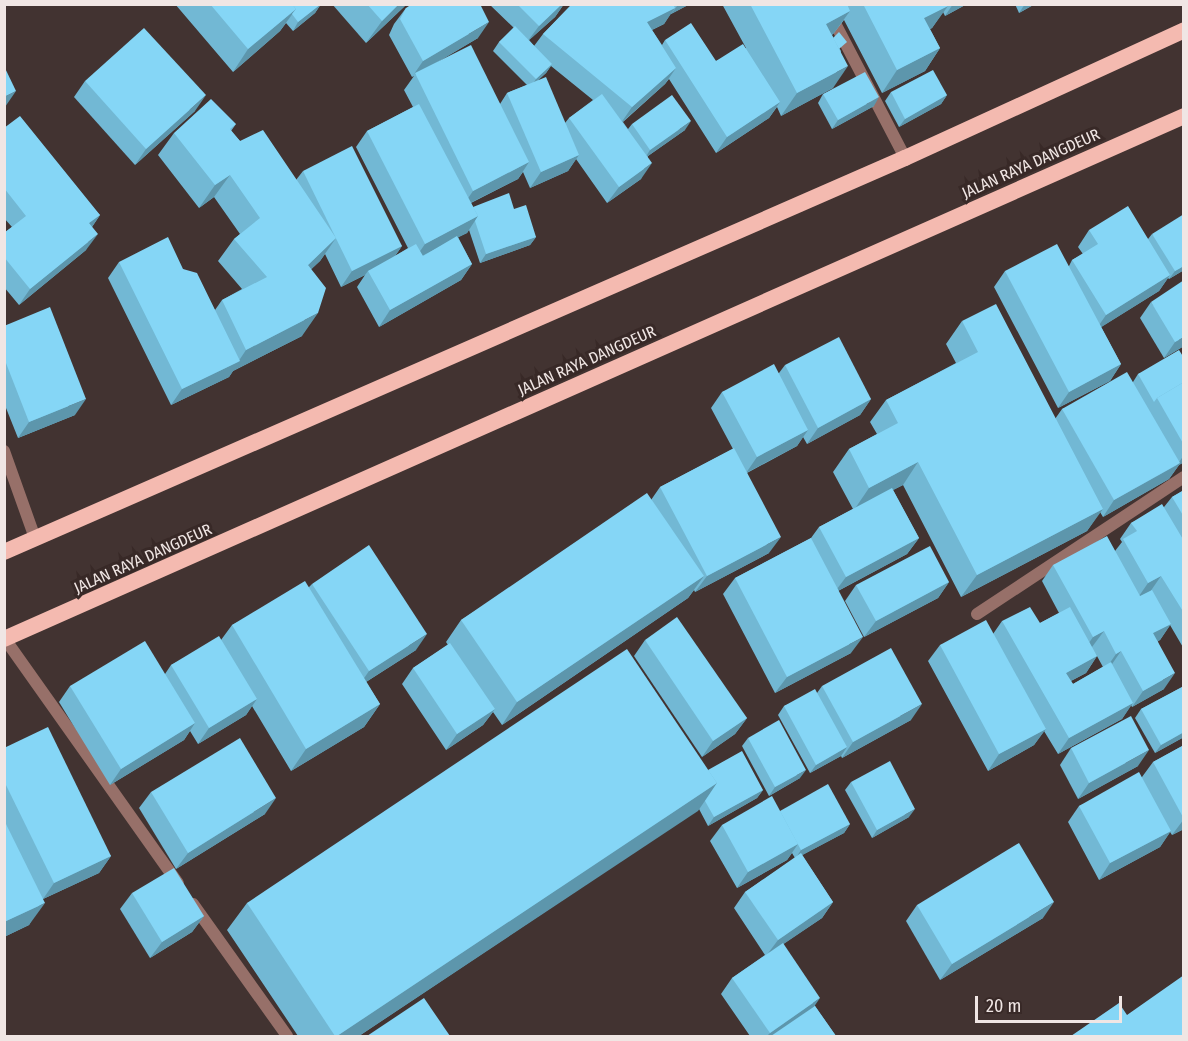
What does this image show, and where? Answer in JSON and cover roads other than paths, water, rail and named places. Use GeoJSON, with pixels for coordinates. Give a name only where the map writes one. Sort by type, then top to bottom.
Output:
{"type":"FeatureCollection","features":[{"type":"Feature","properties":{"kind":"highway"},"geometry":{"type":"LineString","coordinates":[[4,552],[905,158],[1184,30]]}},
{"type":"Feature","properties":{"kind":"highway","name":"JALAN RAYA DANGDEUR"},"geometry":{"type":"LineString","coordinates":[[5,639],[1184,116]]}},
{"type":"Feature","properties":{"kind":"street"},"geometry":{"type":"LineString","coordinates":[[825,4],[905,158]]}},
{"type":"Feature","properties":{"kind":"street"},"geometry":{"type":"LineString","coordinates":[[4,451],[35,538]]}},
{"type":"Feature","properties":{"kind":"street"},"geometry":{"type":"LineString","coordinates":[[976,614],[1184,477]]}},
{"type":"Feature","properties":{"kind":"street"},"geometry":{"type":"LineString","coordinates":[[5,639],[287,1036]]}}]}
